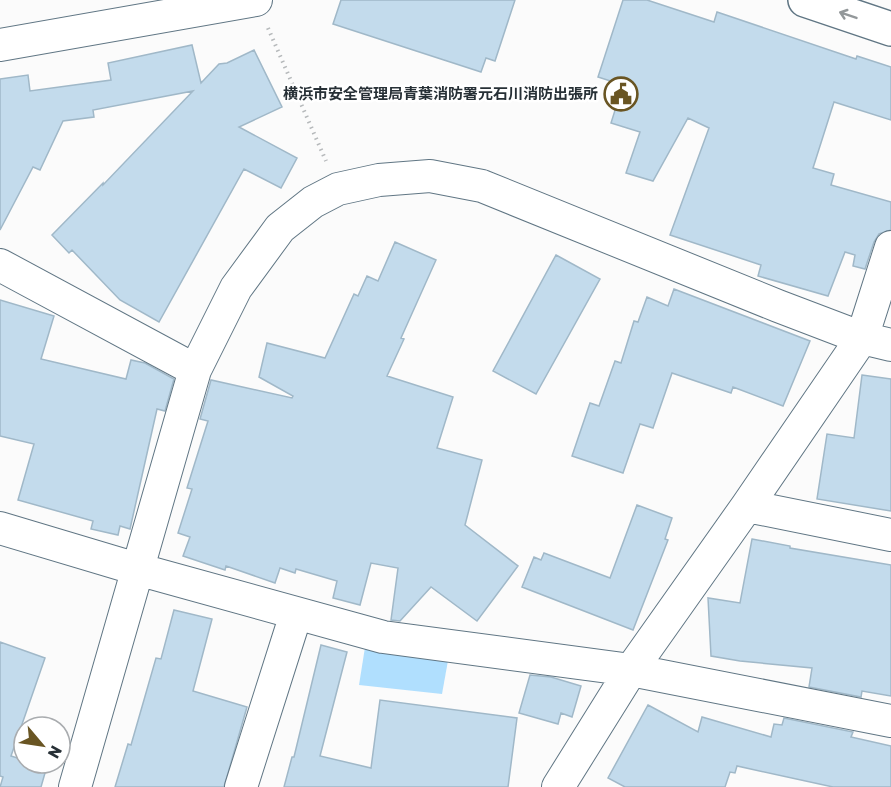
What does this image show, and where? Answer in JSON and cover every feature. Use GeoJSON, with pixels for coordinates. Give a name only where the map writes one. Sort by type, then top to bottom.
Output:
{"type":"FeatureCollection","features":[{"type":"Feature","properties":{"kind":"main road"},"geometry":{"type":"LineString","coordinates":[[805,0],[891,29]]}},
{"type":"Feature","properties":{"kind":"street"},"geometry":{"type":"LineString","coordinates":[[0,45],[256,0]]}},
{"type":"Feature","properties":{"kind":"street"},"geometry":{"type":"LineString","coordinates":[[75,787],[195,370],[236,288],[280,228],[313,202],[338,189],[379,180],[430,176],[482,186],[778,306],[876,341]]}},
{"type":"Feature","properties":{"kind":"street"},"geometry":{"type":"LineString","coordinates":[[558,787],[631,670],[747,506],[876,341],[891,247]]}},
{"type":"Feature","properties":{"kind":"street"},"geometry":{"type":"LineString","coordinates":[[0,265],[195,370]]}},
{"type":"Feature","properties":{"kind":"street"},"geometry":{"type":"LineString","coordinates":[[747,506],[891,535]]}},
{"type":"Feature","properties":{"kind":"street"},"geometry":{"type":"LineString","coordinates":[[0,528],[137,569],[383,637],[631,670],[891,721]]}},
{"type":"Feature","properties":{"kind":"street"},"geometry":{"type":"LineString","coordinates":[[241,787],[296,614]]}},
{"type":"Feature","properties":{"kind":"path"},"geometry":{"type":"LineString","coordinates":[[256,0],[338,189]]}},
{"type":"Feature","properties":{"kind":"shaded area"},"geometry":{"type":"Polygon","coordinates":[[[366,641],[449,655],[442,694],[359,685],[366,641]]]}},
{"type":"Feature","properties":{"kind":"building"},"geometry":{"type":"Polygon","coordinates":[[[341,0],[515,0],[495,61],[486,58],[481,72],[333,24],[341,0]]]}},
{"type":"Feature","properties":{"kind":"building"},"geometry":{"type":"Polygon","coordinates":[[[623,0],[647,0],[714,22],[717,12],[856,59],[857,56],[891,67],[891,120],[834,102],[813,168],[834,174],[831,185],[891,202],[891,230],[879,234],[865,269],[853,266],[855,255],[845,252],[828,296],[758,276],[761,265],[670,235],[709,128],[688,118],[653,181],[626,173],[640,132],[611,123],[623,85],[598,77],[623,0]]]}},
{"type":"Feature","properties":{"kind":"building"},"geometry":{"type":"Polygon","coordinates":[[[192,45],[201,83],[219,64],[227,63],[254,50],[282,107],[239,127],[297,158],[281,188],[244,169],[159,322],[120,300],[72,250],[69,253],[52,235],[193,91],[93,110],[94,117],[63,121],[40,170],[33,167],[0,230],[0,79],[28,75],[30,91],[111,80],[108,63],[192,45]]]}},
{"type":"Feature","properties":{"kind":"building"},"geometry":{"type":"Polygon","coordinates":[[[395,242],[436,260],[401,338],[404,339],[387,376],[453,397],[437,448],[482,460],[465,525],[518,566],[477,621],[431,587],[400,621],[391,620],[398,568],[371,563],[360,605],[333,598],[337,581],[296,569],[295,573],[280,568],[275,583],[226,566],[225,570],[183,556],[190,537],[178,533],[192,489],[187,488],[208,421],[200,419],[211,380],[292,398],[293,396],[259,377],[267,343],[325,358],[354,294],[358,296],[367,276],[378,281],[395,242]]]}},
{"type":"Feature","properties":{"kind":"building"},"geometry":{"type":"Polygon","coordinates":[[[556,255],[600,279],[536,394],[493,371],[556,255]]]}},
{"type":"Feature","properties":{"kind":"building"},"geometry":{"type":"Polygon","coordinates":[[[674,289],[810,341],[783,406],[733,387],[731,393],[672,373],[653,428],[640,424],[623,473],[572,456],[590,403],[599,406],[615,361],[621,363],[634,321],[638,322],[647,297],[668,306],[674,289]]]}},
{"type":"Feature","properties":{"kind":"building"},"geometry":{"type":"Polygon","coordinates":[[[0,300],[54,316],[41,359],[126,379],[131,360],[145,363],[174,379],[165,411],[157,409],[130,529],[120,526],[118,535],[91,529],[93,521],[18,500],[34,444],[0,436],[0,300]]]}},
{"type":"Feature","properties":{"kind":"building"},"geometry":{"type":"Polygon","coordinates":[[[862,375],[891,379],[891,511],[817,499],[827,434],[854,438],[862,375]]]}},
{"type":"Feature","properties":{"kind":"building"},"geometry":{"type":"Polygon","coordinates":[[[637,505],[672,518],[665,539],[668,540],[633,630],[522,587],[534,557],[541,560],[544,553],[610,578],[637,505]]]}},
{"type":"Feature","properties":{"kind":"building"},"geometry":{"type":"Polygon","coordinates":[[[752,539],[790,546],[790,548],[891,565],[891,696],[862,691],[861,697],[809,687],[812,668],[711,656],[708,598],[740,603],[752,539]]]}},
{"type":"Feature","properties":{"kind":"building"},"geometry":{"type":"Polygon","coordinates":[[[174,610],[212,619],[193,691],[247,707],[224,787],[115,787],[128,744],[131,745],[156,658],[161,659],[174,610]]]}},
{"type":"Feature","properties":{"kind":"building"},"geometry":{"type":"Polygon","coordinates":[[[0,642],[45,658],[25,715],[12,715],[12,775],[44,775],[41,787],[0,787],[3,777],[0,776],[0,642]]]}},
{"type":"Feature","properties":{"kind":"building"},"geometry":{"type":"Polygon","coordinates":[[[321,645],[347,652],[320,756],[371,768],[380,700],[517,718],[508,787],[284,787],[292,757],[294,757],[321,645]]]}},
{"type":"Feature","properties":{"kind":"building"},"geometry":{"type":"Polygon","coordinates":[[[530,675],[551,677],[581,686],[572,717],[561,713],[558,724],[519,713],[530,675]]]}},
{"type":"Feature","properties":{"kind":"building"},"geometry":{"type":"Polygon","coordinates":[[[648,705],[698,732],[702,717],[771,737],[774,724],[782,725],[784,718],[853,732],[851,737],[891,746],[891,787],[833,787],[737,766],[735,773],[730,772],[725,787],[625,787],[608,778],[648,705]]]}},
{"type":"Feature","properties":{"kind":"place","name":"横浜市安全管理局青葉消防署元石川消防出張所"},"geometry":{"type":"Point","coordinates":[621,94]}}]}
